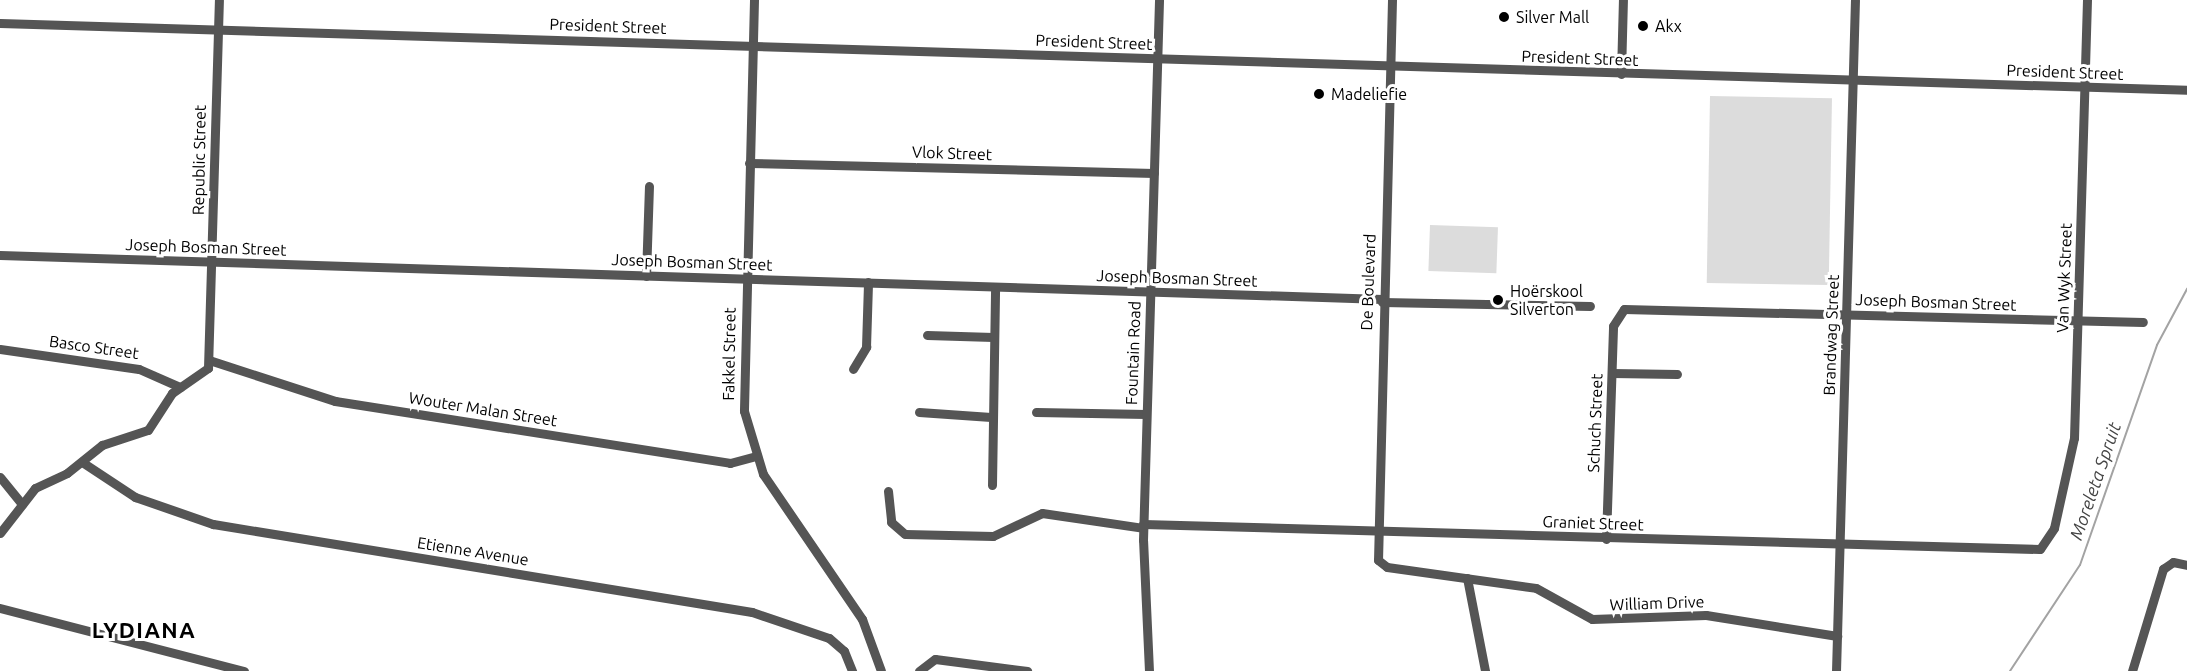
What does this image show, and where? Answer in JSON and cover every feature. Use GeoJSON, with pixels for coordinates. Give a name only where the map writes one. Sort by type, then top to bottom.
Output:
{"type":"FeatureCollection","features":[{"type":"Feature","properties":{"kind":"street","name":"Republic Street"},"geometry":{"type":"LineString","coordinates":[[209,360],[219,0]]}},
{"type":"Feature","properties":{"kind":"street","name":"Fakkel Street"},"geometry":{"type":"LineString","coordinates":[[754,0],[743,403],[756,456],[772,490],[862,619],[881,671]]}},
{"type":"Feature","properties":{"kind":"street","name":"Fountain Road"},"geometry":{"type":"LineString","coordinates":[[1149,671],[1143,526],[1159,0]]}},
{"type":"Feature","properties":{"kind":"street","name":"De Boulevard"},"geometry":{"type":"LineString","coordinates":[[1380,563],[1375,531],[1392,0]]}},
{"type":"Feature","properties":{"kind":"street"},"geometry":{"type":"LineString","coordinates":[[1621,74],[1623,0]]}},
{"type":"Feature","properties":{"kind":"street","name":"Brandwag Street"},"geometry":{"type":"LineString","coordinates":[[1836,671],[1855,0]]}},
{"type":"Feature","properties":{"kind":"street","name":"Van Wyk Street"},"geometry":{"type":"LineString","coordinates":[[2040,549],[2054,528],[2072,458],[2087,0]]}},
{"type":"Feature","properties":{"kind":"street","name":"President Street"},"geometry":{"type":"LineString","coordinates":[[0,23],[753,45],[1390,68],[2187,90]]}},
{"type":"Feature","properties":{"kind":"street","name":"Vlok Street"},"geometry":{"type":"LineString","coordinates":[[749,163],[1154,173]]}},
{"type":"Feature","properties":{"kind":"street"},"geometry":{"type":"LineString","coordinates":[[646,276],[650,186]]}},
{"type":"Feature","properties":{"kind":"street","name":"Joseph Bosman Street"},"geometry":{"type":"LineString","coordinates":[[0,255],[1590,306]]}},
{"type":"Feature","properties":{"kind":"street"},"geometry":{"type":"LineString","coordinates":[[853,369],[866,347],[868,282]]}},
{"type":"Feature","properties":{"kind":"street"},"geometry":{"type":"LineString","coordinates":[[992,485],[991,417],[995,286]]}},
{"type":"Feature","properties":{"kind":"street","name":"Joseph Bosman Street"},"geometry":{"type":"LineString","coordinates":[[1620,311],[2143,322]]}},
{"type":"Feature","properties":{"kind":"street","name":"Schuch Street"},"geometry":{"type":"LineString","coordinates":[[1606,539],[1613,326],[1620,311]]}},
{"type":"Feature","properties":{"kind":"street"},"geometry":{"type":"LineString","coordinates":[[927,335],[993,337]]}},
{"type":"Feature","properties":{"kind":"street","name":"Basco Street"},"geometry":{"type":"LineString","coordinates":[[0,349],[139,369],[180,387]]}},
{"type":"Feature","properties":{"kind":"street"},"geometry":{"type":"LineString","coordinates":[[0,533],[35,488],[82,462],[108,442],[148,430],[180,387],[203,375],[209,360]]}},
{"type":"Feature","properties":{"kind":"street","name":"Wouter Malan Street"},"geometry":{"type":"LineString","coordinates":[[209,360],[335,401],[730,463],[756,456]]}},
{"type":"Feature","properties":{"kind":"street"},"geometry":{"type":"LineString","coordinates":[[1612,373],[1677,374]]}},
{"type":"Feature","properties":{"kind":"street"},"geometry":{"type":"LineString","coordinates":[[920,412],[991,417]]}},
{"type":"Feature","properties":{"kind":"street"},"geometry":{"type":"LineString","coordinates":[[1036,412],[1146,414]]}},
{"type":"Feature","properties":{"kind":"street","name":"Etienne Avenue"},"geometry":{"type":"LineString","coordinates":[[82,462],[135,497],[213,524],[761,615],[829,638],[844,651],[852,671]]}},
{"type":"Feature","properties":{"kind":"street"},"geometry":{"type":"LineString","coordinates":[[0,477],[22,504]]}},
{"type":"Feature","properties":{"kind":"street","name":"Graniet Street"},"geometry":{"type":"LineString","coordinates":[[888,491],[891,522],[905,534],[993,536],[1042,513],[1143,526],[2040,549]]}},
{"type":"Feature","properties":{"kind":"street"},"geometry":{"type":"LineString","coordinates":[[2132,671],[2161,573],[2169,562],[2187,565]]}},
{"type":"Feature","properties":{"kind":"street","name":"William Drive"},"geometry":{"type":"LineString","coordinates":[[1380,563],[1536,588],[1592,618],[1706,615],[1837,636]]}},
{"type":"Feature","properties":{"kind":"street"},"geometry":{"type":"LineString","coordinates":[[1467,578],[1485,671]]}},
{"type":"Feature","properties":{"kind":"street"},"geometry":{"type":"LineString","coordinates":[[0,608],[244,671]]}},
{"type":"Feature","properties":{"kind":"street"},"geometry":{"type":"LineString","coordinates":[[922,667],[942,659],[1027,671]]}},
{"type":"Feature","properties":{"kind":"shaded area"},"geometry":{"type":"Polygon","coordinates":[[[1710,96],[1832,98],[1829,285],[1707,283],[1710,96]]]}},
{"type":"Feature","properties":{"kind":"shaded area"},"geometry":{"type":"Polygon","coordinates":[[[1430,225],[1498,227],[1496,273],[1428,271],[1430,225]]]}},
{"type":"Feature","properties":{"kind":"waterway","name":"Moreleta Spruit"},"geometry":{"type":"LineString","coordinates":[[2010,671],[2080,565],[2157,345],[2187,289]]}},
{"type":"Feature","properties":{"kind":"place","name":"Silver Mall"},"geometry":{"type":"Point","coordinates":[1504,17]}},
{"type":"Feature","properties":{"kind":"place","name":"Akx"},"geometry":{"type":"Point","coordinates":[1643,26]}},
{"type":"Feature","properties":{"kind":"place","name":"Madeliefie"},"geometry":{"type":"Point","coordinates":[1319,94]}},
{"type":"Feature","properties":{"kind":"place","name":"Hoërskool Silverton"},"geometry":{"type":"Point","coordinates":[1498,300]}},
{"type":"Feature","properties":{"kind":"district","name":"LYDIANA"},"geometry":{"type":"Point","coordinates":[144,630]}}]}
